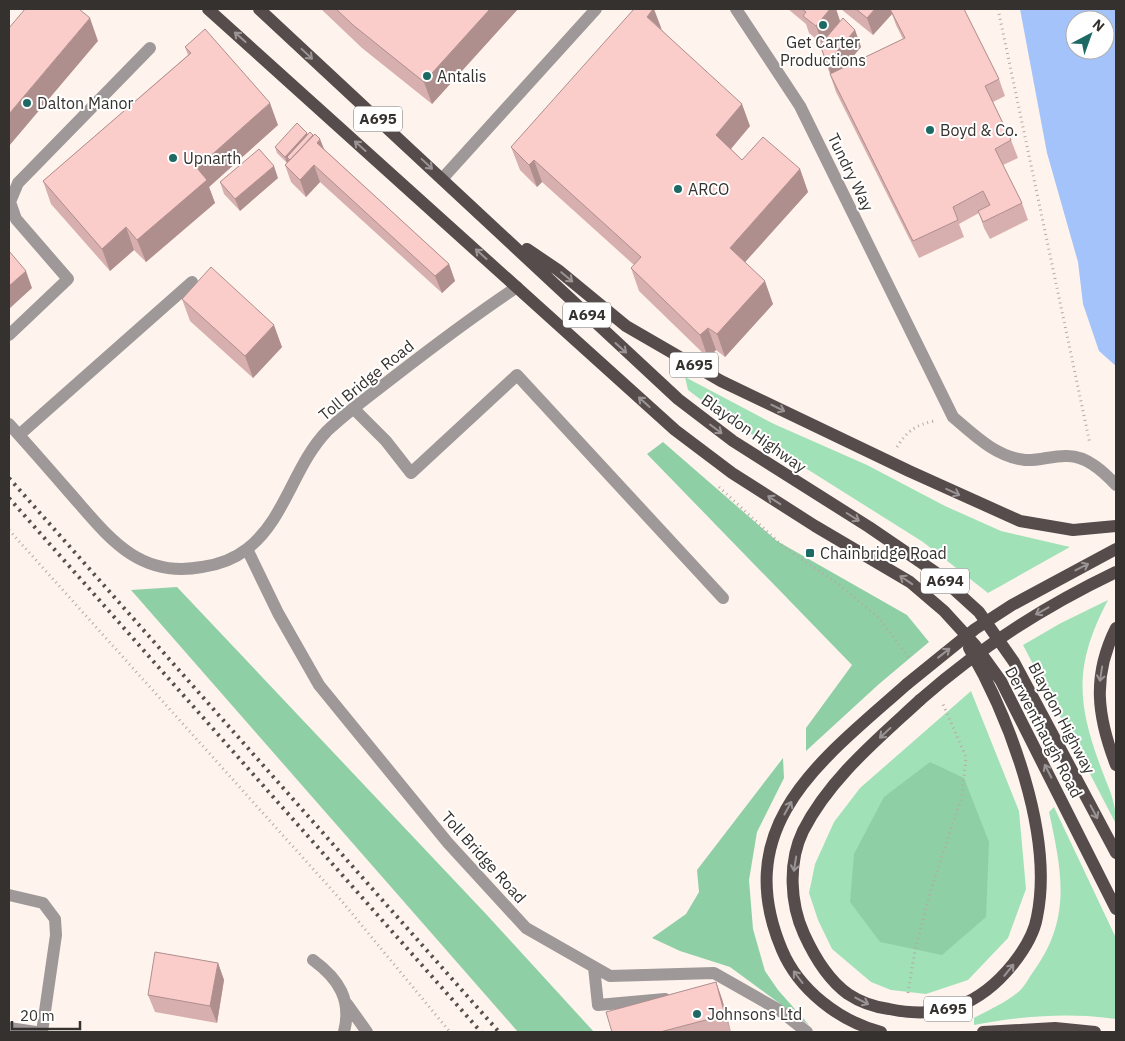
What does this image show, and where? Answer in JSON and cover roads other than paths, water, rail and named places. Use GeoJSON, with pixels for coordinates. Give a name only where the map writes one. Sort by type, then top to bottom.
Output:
{"type":"FeatureCollection","features":[{"type":"Feature","properties":{"kind":"main road","name":"A695"},"geometry":{"type":"LineString","coordinates":[[208,9],[517,287]]}},
{"type":"Feature","properties":{"kind":"main road","name":"Blaydon Highway"},"geometry":{"type":"LineString","coordinates":[[259,9],[498,229],[609,336],[696,414],[766,463],[869,527],[935,572],[979,612],[1014,662],[1116,853]]}},
{"type":"Feature","properties":{"kind":"main road","name":"A695"},"geometry":{"type":"LineString","coordinates":[[498,229],[558,270],[626,326],[721,381],[909,472],[1020,521],[1073,530],[1116,526]]}},
{"type":"Feature","properties":{"kind":"main road","name":"Derwenthaugh Road"},"geometry":{"type":"LineString","coordinates":[[517,287],[682,435],[732,473],[815,526],[910,582],[944,611],[975,645],[1001,682],[1116,909]]}},
{"type":"Feature","properties":{"kind":"main road"},"geometry":{"type":"LineString","coordinates":[[881,1032],[869,1029],[830,1008],[798,977],[776,936],[766,888],[767,868],[778,825],[801,786],[828,755],[907,684],[975,630],[1005,610],[1116,549]]}},
{"type":"Feature","properties":{"kind":"main road","name":"A695"},"geometry":{"type":"LineString","coordinates":[[944,611],[970,650],[991,692],[1017,756],[1036,819],[1042,858],[1041,892],[1037,919],[1030,941],[1001,979],[980,997],[954,1008],[929,1012],[900,1012],[872,1006],[848,994],[829,976],[814,955],[800,925],[792,894],[794,864],[802,833],[818,806],[839,778],[862,754],[955,669],[1023,622],[1116,572]]}},
{"type":"Feature","properties":{"kind":"main road"},"geometry":{"type":"LineString","coordinates":[[1116,628],[1108,646],[1101,673],[1099,696],[1100,716],[1116,765]]}},
{"type":"Feature","properties":{"kind":"main road"},"geometry":{"type":"LineString","coordinates":[[983,1032],[1055,1028],[1095,1032]]}},
{"type":"Feature","properties":{"kind":"street"},"geometry":{"type":"LineString","coordinates":[[442,179],[596,9]]}},
{"type":"Feature","properties":{"kind":"street","name":"Tundry Way"},"geometry":{"type":"LineString","coordinates":[[736,9],[800,106],[953,417],[984,443],[1003,454],[1026,460],[1069,455],[1094,465],[1116,485]]}},
{"type":"Feature","properties":{"kind":"street"},"geometry":{"type":"LineString","coordinates":[[9,335],[68,279],[16,219],[10,202],[18,183],[150,48]]}},
{"type":"Feature","properties":{"kind":"street"},"geometry":{"type":"LineString","coordinates":[[19,435],[192,282]]}},
{"type":"Feature","properties":{"kind":"street","name":"Toll Bridge Road"},"geometry":{"type":"LineString","coordinates":[[9,424],[113,542],[141,561],[161,568],[187,570],[217,565],[247,549],[273,520],[302,462],[326,432],[353,408],[517,287]]}},
{"type":"Feature","properties":{"kind":"street"},"geometry":{"type":"LineString","coordinates":[[353,408],[386,441],[411,473],[517,375],[723,598]]}},
{"type":"Feature","properties":{"kind":"street","name":"Toll Bridge Road"},"geometry":{"type":"LineString","coordinates":[[247,549],[278,613],[319,685],[442,836],[526,928],[610,976],[714,973],[779,1010],[807,1032]]}},
{"type":"Feature","properties":{"kind":"street"},"geometry":{"type":"LineString","coordinates":[[9,895],[43,903],[55,920],[55,953],[42,1032]]}},
{"type":"Feature","properties":{"kind":"street"},"geometry":{"type":"LineString","coordinates":[[314,960],[332,976],[343,993],[348,1016],[344,1032]]}},
{"type":"Feature","properties":{"kind":"street"},"geometry":{"type":"LineString","coordinates":[[594,967],[598,1005],[675,998]]}},
{"type":"Feature","properties":{"kind":"street"},"geometry":{"type":"LineString","coordinates":[[344,1000],[367,1032]]}},
{"type":"Feature","properties":{"kind":"street"},"geometry":{"type":"LineString","coordinates":[[9,1028],[36,1032]]}},
{"type":"Feature","properties":{"kind":"water"},"geometry":{"type":"Polygon","coordinates":[[[1020,9],[1116,9],[1116,366],[1099,351],[1083,304],[1078,262],[1047,153],[1020,9]]]}},
{"type":"Feature","properties":{"kind":"railway"},"geometry":{"type":"LineString","coordinates":[[9,478],[499,1032]]}},
{"type":"Feature","properties":{"kind":"railway"},"geometry":{"type":"LineString","coordinates":[[9,498],[481,1032]]}},
{"type":"Feature","properties":{"kind":"place","name":"Get Carter Productions"},"geometry":{"type":"Point","coordinates":[823,25]}},
{"type":"Feature","properties":{"kind":"place","name":"Antalis"},"geometry":{"type":"Point","coordinates":[427,76]}},
{"type":"Feature","properties":{"kind":"place","name":"Dalton Manor"},"geometry":{"type":"Point","coordinates":[27,103]}},
{"type":"Feature","properties":{"kind":"place","name":"Boyd & Co."},"geometry":{"type":"Point","coordinates":[930,130]}},
{"type":"Feature","properties":{"kind":"place","name":"Upnarth"},"geometry":{"type":"Point","coordinates":[173,158]}},
{"type":"Feature","properties":{"kind":"place","name":"ARCO"},"geometry":{"type":"Point","coordinates":[678,189]}},
{"type":"Feature","properties":{"kind":"place","name":"Chainbridge Road"},"geometry":{"type":"Point","coordinates":[810,553]}},
{"type":"Feature","properties":{"kind":"place","name":"Johnsons Ltd"},"geometry":{"type":"Point","coordinates":[697,1014]}}]}
